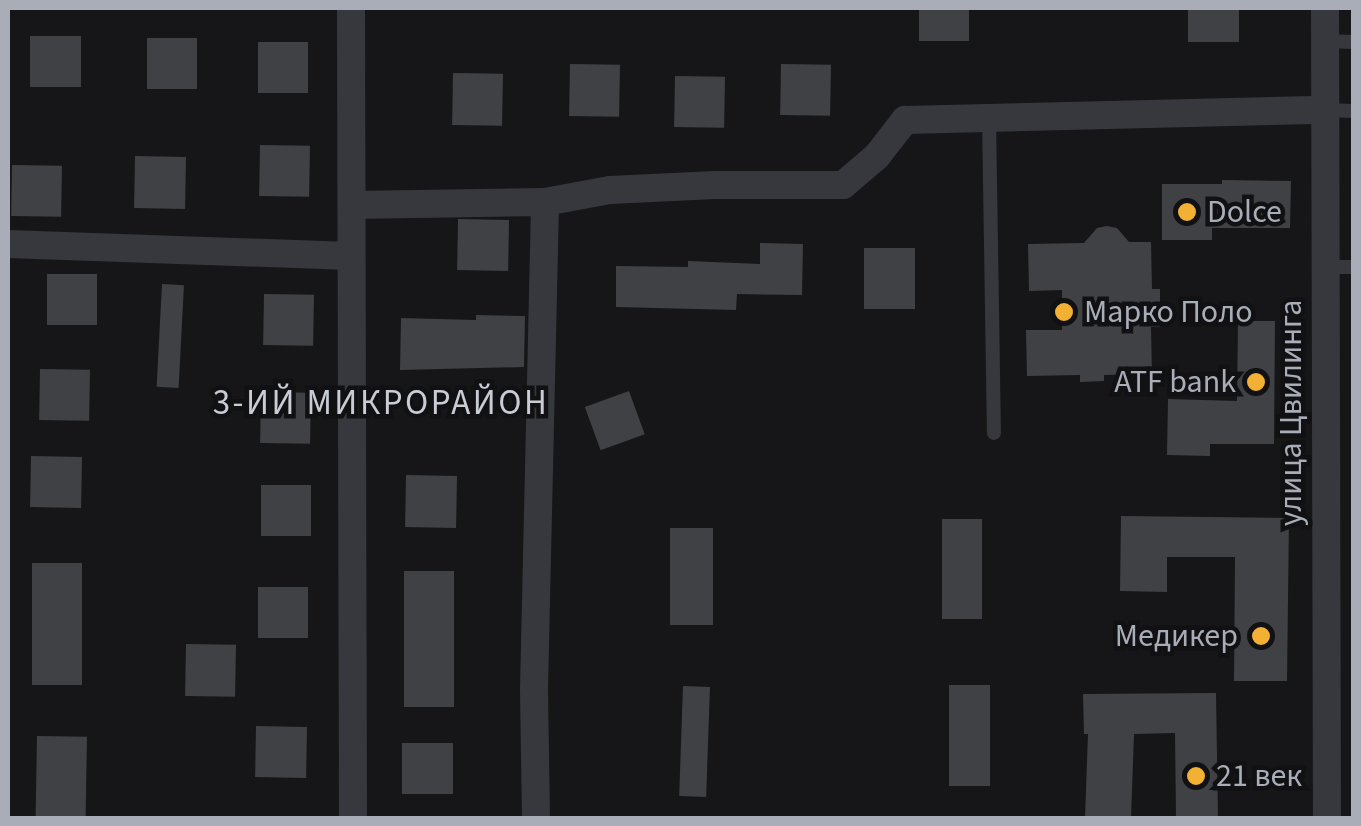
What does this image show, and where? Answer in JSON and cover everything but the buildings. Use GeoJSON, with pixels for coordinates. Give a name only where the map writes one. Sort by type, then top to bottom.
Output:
{"type":"FeatureCollection","features":[{"type":"Feature","properties":{"kind":"street"},"geometry":{"type":"LineString","coordinates":[[350,8],[354,818]]}},
{"type":"Feature","properties":{"kind":"street","name":"улица Цвилинга"},"geometry":{"type":"LineString","coordinates":[[1325,8],[1325,40],[1339,111],[1340,267],[1326,818]]}},
{"type":"Feature","properties":{"kind":"street"},"geometry":{"type":"LineString","coordinates":[[353,205],[546,202],[610,190],[843,185],[876,156],[906,120],[1339,111]]}},
{"type":"Feature","properties":{"kind":"street"},"geometry":{"type":"LineString","coordinates":[[536,818],[534,689],[546,202]]}},
{"type":"Feature","properties":{"kind":"street"},"geometry":{"type":"LineString","coordinates":[[8,244],[350,256]]}},
{"type":"Feature","properties":{"kind":"lane"},"geometry":{"type":"LineString","coordinates":[[1325,40],[1354,42]]}},
{"type":"Feature","properties":{"kind":"lane"},"geometry":{"type":"LineString","coordinates":[[989,118],[994,433]]}},
{"type":"Feature","properties":{"kind":"place","name":"Dolce"},"geometry":{"type":"Point","coordinates":[1187,212]}},
{"type":"Feature","properties":{"kind":"place","name":"Марко Поло"},"geometry":{"type":"Point","coordinates":[1064,312]}},
{"type":"Feature","properties":{"kind":"place","name":"ATF bank"},"geometry":{"type":"Point","coordinates":[1256,382]}},
{"type":"Feature","properties":{"kind":"place","name":"Медикер"},"geometry":{"type":"Point","coordinates":[1261,636]}},
{"type":"Feature","properties":{"kind":"place","name":"21 век"},"geometry":{"type":"Point","coordinates":[1196,776]}},
{"type":"Feature","properties":{"kind":"district","name":"3-ИЙ МИКРОРАЙОН"},"geometry":{"type":"Point","coordinates":[381,403]}}]}
